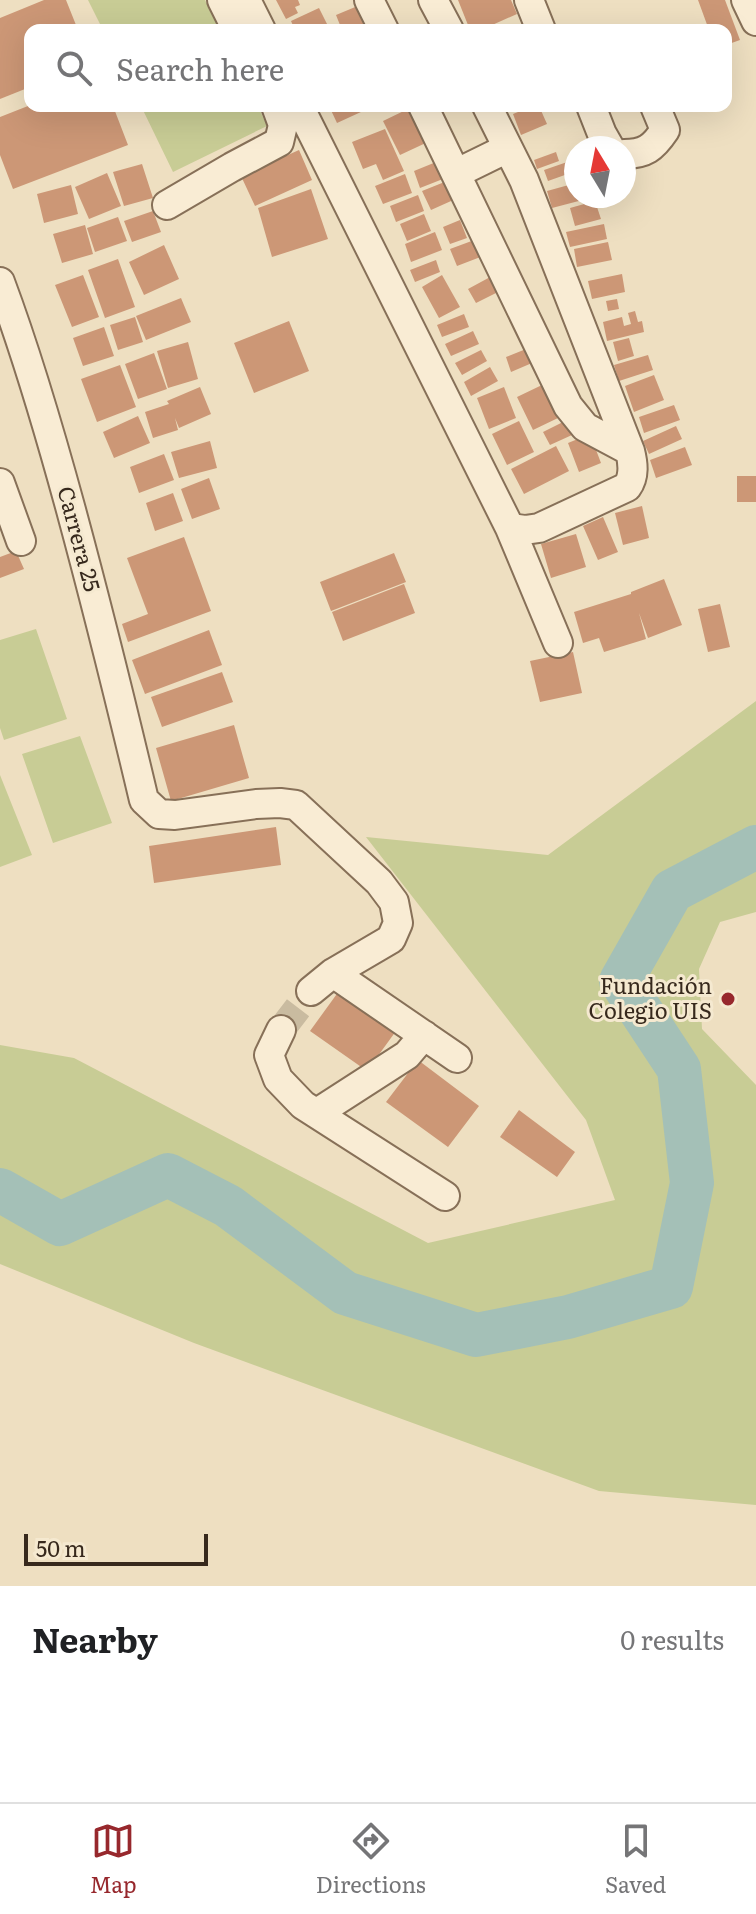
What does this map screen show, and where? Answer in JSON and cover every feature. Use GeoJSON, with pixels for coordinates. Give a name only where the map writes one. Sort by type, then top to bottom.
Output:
{"type":"FeatureCollection","features":[{"type":"Feature","properties":{"kind":"street"},"geometry":{"type":"LineString","coordinates":[[222,0],[234,24]]}},
{"type":"Feature","properties":{"kind":"street"},"geometry":{"type":"LineString","coordinates":[[246,0],[258,24]]}},
{"type":"Feature","properties":{"kind":"street"},"geometry":{"type":"LineString","coordinates":[[369,0],[381,24]]}},
{"type":"Feature","properties":{"kind":"street"},"geometry":{"type":"LineString","coordinates":[[433,0],[446,24]]}},
{"type":"Feature","properties":{"kind":"street"},"geometry":{"type":"LineString","coordinates":[[529,0],[539,24]]}},
{"type":"Feature","properties":{"kind":"street"},"geometry":{"type":"LineString","coordinates":[[746,0],[756,21]]}},
{"type":"Feature","properties":{"kind":"street"},"geometry":{"type":"LineString","coordinates":[[167,205],[279,142],[283,125],[278,112]]}},
{"type":"Feature","properties":{"kind":"street"},"geometry":{"type":"LineString","coordinates":[[302,112],[510,528],[558,643]]}},
{"type":"Feature","properties":{"kind":"street"},"geometry":{"type":"LineString","coordinates":[[426,112],[568,406],[585,427],[630,451]]}},
{"type":"Feature","properties":{"kind":"street"},"geometry":{"type":"LineString","coordinates":[[490,112],[524,180],[633,462],[631,481],[627,487],[539,528],[510,528]]}},
{"type":"Feature","properties":{"kind":"street"},"geometry":{"type":"LineString","coordinates":[[593,112],[603,136]]}},
{"type":"Feature","properties":{"kind":"street"},"geometry":{"type":"LineString","coordinates":[[636,154],[655,144],[665,130],[658,112]]}},
{"type":"Feature","properties":{"kind":"street"},"geometry":{"type":"LineString","coordinates":[[457,173],[508,148]]}},
{"type":"Feature","properties":{"kind":"street","name":"Carrera 25"},"geometry":{"type":"LineString","coordinates":[[0,282],[51,439],[109,650],[144,800],[159,814],[175,815],[268,803],[296,805],[379,882],[394,902],[398,923],[391,939],[333,973]]}},
{"type":"Feature","properties":{"kind":"street"},"geometry":{"type":"LineString","coordinates":[[0,483],[21,541]]}},
{"type":"Feature","properties":{"kind":"street"},"geometry":{"type":"LineString","coordinates":[[311,991],[333,973],[457,1058]]}},
{"type":"Feature","properties":{"kind":"street"},"geometry":{"type":"LineString","coordinates":[[281,1030],[269,1055],[278,1079],[303,1105],[445,1196]]}},
{"type":"Feature","properties":{"kind":"street"},"geometry":{"type":"LineString","coordinates":[[317,1113],[407,1055],[424,1035]]}},
{"type":"Feature","properties":{"kind":"green space"},"geometry":{"type":"Polygon","coordinates":[[[88,0],[205,0],[217,24],[100,24],[88,0]]]}},
{"type":"Feature","properties":{"kind":"green space"},"geometry":{"type":"Polygon","coordinates":[[[144,112],[261,112],[267,126],[173,172],[144,112]]]}},
{"type":"Feature","properties":{"kind":"green space"},"geometry":{"type":"Polygon","coordinates":[[[36,629],[67,719],[4,740],[0,728],[0,640],[36,629]]]}},
{"type":"Feature","properties":{"kind":"green space"},"geometry":{"type":"Polygon","coordinates":[[[756,701],[756,912],[720,922],[699,969],[702,1029],[756,1085],[756,1505],[599,1491],[194,1343],[0,1264],[0,1045],[74,1058],[428,1243],[615,1200],[586,1120],[366,837],[548,855],[756,701]]]}},
{"type":"Feature","properties":{"kind":"green space"},"geometry":{"type":"Polygon","coordinates":[[[80,736],[112,823],[53,843],[22,754],[80,736]]]}},
{"type":"Feature","properties":{"kind":"green space"},"geometry":{"type":"Polygon","coordinates":[[[0,775],[32,855],[0,867],[0,775]]]}},
{"type":"Feature","properties":{"kind":"building"},"geometry":{"type":"Polygon","coordinates":[[[44,0],[66,0],[76,24],[24,24],[24,89],[0,99],[0,18],[44,0]]]}},
{"type":"Feature","properties":{"kind":"building"},"geometry":{"type":"Polygon","coordinates":[[[276,0],[298,0],[300,5],[295,7],[298,13],[286,19],[276,0]]]}},
{"type":"Feature","properties":{"kind":"building"},"geometry":{"type":"Polygon","coordinates":[[[458,0],[511,0],[517,14],[494,24],[468,24],[458,0]]]}},
{"type":"Feature","properties":{"kind":"building"},"geometry":{"type":"Polygon","coordinates":[[[698,0],[725,0],[740,40],[732,43],[732,24],[707,24],[698,0]]]}},
{"type":"Feature","properties":{"kind":"building"},"geometry":{"type":"Polygon","coordinates":[[[360,5],[367,24],[340,24],[336,15],[360,5]]]}},
{"type":"Feature","properties":{"kind":"building"},"geometry":{"type":"Polygon","coordinates":[[[319,8],[327,24],[292,24],[291,21],[319,8]]]}},
{"type":"Feature","properties":{"kind":"building"},"geometry":{"type":"Polygon","coordinates":[[[24,108],[24,112],[115,112],[128,145],[13,189],[0,155],[0,117],[24,108]]]}},
{"type":"Feature","properties":{"kind":"building"},"geometry":{"type":"Polygon","coordinates":[[[332,112],[361,112],[337,123],[332,112]]]}},
{"type":"Feature","properties":{"kind":"building"},"geometry":{"type":"Polygon","coordinates":[[[402,112],[415,112],[430,141],[400,155],[383,121],[402,112]]]}},
{"type":"Feature","properties":{"kind":"building"},"geometry":{"type":"Polygon","coordinates":[[[542,112],[547,124],[521,135],[513,114],[542,112]]]}},
{"type":"Feature","properties":{"kind":"building"},"geometry":{"type":"Polygon","coordinates":[[[385,129],[404,171],[383,180],[376,164],[363,169],[352,142],[385,129]]]}},
{"type":"Feature","properties":{"kind":"building"},"geometry":{"type":"Polygon","coordinates":[[[299,150],[312,180],[255,206],[241,176],[299,150]]]}},
{"type":"Feature","properties":{"kind":"building"},"geometry":{"type":"Polygon","coordinates":[[[556,152],[559,161],[537,169],[534,160],[556,152]]]}},
{"type":"Feature","properties":{"kind":"building"},"geometry":{"type":"Polygon","coordinates":[[[441,160],[448,177],[420,188],[414,171],[441,160]]]}},
{"type":"Feature","properties":{"kind":"building"},"geometry":{"type":"Polygon","coordinates":[[[564,163],[564,175],[548,181],[544,170],[564,163]]]}},
{"type":"Feature","properties":{"kind":"building"},"geometry":{"type":"Polygon","coordinates":[[[142,164],[153,198],[124,206],[113,172],[142,164]]]}},
{"type":"Feature","properties":{"kind":"building"},"geometry":{"type":"Polygon","coordinates":[[[107,173],[121,206],[89,219],[75,187],[107,173]]]}},
{"type":"Feature","properties":{"kind":"building"},"geometry":{"type":"Polygon","coordinates":[[[405,174],[412,193],[383,204],[375,186],[405,174]]]}},
{"type":"Feature","properties":{"kind":"building"},"geometry":{"type":"Polygon","coordinates":[[[452,179],[460,197],[431,210],[422,191],[452,179]]]}},
{"type":"Feature","properties":{"kind":"building"},"geometry":{"type":"Polygon","coordinates":[[[71,185],[78,214],[44,223],[37,194],[71,185]]]}},
{"type":"Feature","properties":{"kind":"building"},"geometry":{"type":"Polygon","coordinates":[[[564,186],[564,205],[552,208],[547,191],[564,186]]]}},
{"type":"Feature","properties":{"kind":"building"},"geometry":{"type":"Polygon","coordinates":[[[311,189],[328,239],[272,257],[258,208],[311,189]]]}},
{"type":"Feature","properties":{"kind":"building"},"geometry":{"type":"Polygon","coordinates":[[[418,195],[424,211],[396,222],[390,206],[418,195]]]}},
{"type":"Feature","properties":{"kind":"building"},"geometry":{"type":"Polygon","coordinates":[[[570,208],[597,208],[601,219],[575,226],[570,208]]]}},
{"type":"Feature","properties":{"kind":"building"},"geometry":{"type":"Polygon","coordinates":[[[153,211],[161,232],[132,242],[124,221],[153,211]]]}},
{"type":"Feature","properties":{"kind":"building"},"geometry":{"type":"Polygon","coordinates":[[[424,214],[431,231],[407,241],[400,224],[424,214]]]}},
{"type":"Feature","properties":{"kind":"building"},"geometry":{"type":"Polygon","coordinates":[[[118,217],[127,241],[95,252],[87,228],[118,217]]]}},
{"type":"Feature","properties":{"kind":"building"},"geometry":{"type":"Polygon","coordinates":[[[460,220],[467,238],[450,244],[443,227],[460,220]]]}},
{"type":"Feature","properties":{"kind":"building"},"geometry":{"type":"Polygon","coordinates":[[[604,224],[607,239],[570,247],[566,232],[604,224]]]}},
{"type":"Feature","properties":{"kind":"building"},"geometry":{"type":"Polygon","coordinates":[[[85,225],[93,254],[62,263],[53,234],[85,225]]]}},
{"type":"Feature","properties":{"kind":"building"},"geometry":{"type":"Polygon","coordinates":[[[435,232],[442,250],[411,262],[405,244],[435,232]]]}},
{"type":"Feature","properties":{"kind":"building"},"geometry":{"type":"Polygon","coordinates":[[[477,239],[483,256],[457,266],[450,249],[477,239]]]}},
{"type":"Feature","properties":{"kind":"building"},"geometry":{"type":"Polygon","coordinates":[[[608,242],[612,260],[577,267],[574,249],[608,242]]]}},
{"type":"Feature","properties":{"kind":"building"},"geometry":{"type":"Polygon","coordinates":[[[164,245],[179,279],[144,295],[129,262],[164,245]]]}},
{"type":"Feature","properties":{"kind":"building"},"geometry":{"type":"Polygon","coordinates":[[[118,259],[135,307],[105,318],[88,270],[118,259]]]}},
{"type":"Feature","properties":{"kind":"building"},"geometry":{"type":"Polygon","coordinates":[[[436,260],[440,272],[415,282],[410,270],[436,260]]]}},
{"type":"Feature","properties":{"kind":"building"},"geometry":{"type":"Polygon","coordinates":[[[622,274],[625,292],[592,299],[588,281],[622,274]]]}},
{"type":"Feature","properties":{"kind":"building"},"geometry":{"type":"Polygon","coordinates":[[[83,275],[99,317],[72,327],[55,285],[83,275]]]}},
{"type":"Feature","properties":{"kind":"building"},"geometry":{"type":"Polygon","coordinates":[[[442,275],[460,307],[439,318],[422,287],[442,275]]]}},
{"type":"Feature","properties":{"kind":"building"},"geometry":{"type":"Polygon","coordinates":[[[492,276],[500,291],[476,303],[468,289],[492,276]]]}},
{"type":"Feature","properties":{"kind":"building"},"geometry":{"type":"Polygon","coordinates":[[[181,298],[191,322],[146,340],[136,316],[181,298]]]}},
{"type":"Feature","properties":{"kind":"building"},"geometry":{"type":"Polygon","coordinates":[[[617,299],[619,309],[608,311],[606,301],[617,299]]]}},
{"type":"Feature","properties":{"kind":"building"},"geometry":{"type":"Polygon","coordinates":[[[635,311],[638,322],[642,321],[644,332],[607,341],[603,322],[622,317],[624,326],[631,324],[628,313],[635,311]]]}},
{"type":"Feature","properties":{"kind":"building"},"geometry":{"type":"Polygon","coordinates":[[[464,314],[469,327],[442,337],[437,325],[464,314]]]}},
{"type":"Feature","properties":{"kind":"building"},"geometry":{"type":"Polygon","coordinates":[[[135,317],[143,342],[118,350],[110,325],[135,317]]]}},
{"type":"Feature","properties":{"kind":"building"},"geometry":{"type":"Polygon","coordinates":[[[289,321],[309,371],[254,393],[234,343],[289,321]]]}},
{"type":"Feature","properties":{"kind":"building"},"geometry":{"type":"Polygon","coordinates":[[[104,327],[114,356],[83,366],[73,338],[104,327]]]}},
{"type":"Feature","properties":{"kind":"building"},"geometry":{"type":"Polygon","coordinates":[[[473,331],[479,344],[451,356],[445,344],[473,331]]]}},
{"type":"Feature","properties":{"kind":"building"},"geometry":{"type":"Polygon","coordinates":[[[629,338],[634,356],[618,361],[613,342],[629,338]]]}},
{"type":"Feature","properties":{"kind":"building"},"geometry":{"type":"Polygon","coordinates":[[[188,342],[198,379],[168,388],[157,351],[188,342]]]}},
{"type":"Feature","properties":{"kind":"building"},"geometry":{"type":"Polygon","coordinates":[[[526,349],[532,363],[511,372],[506,357],[526,349]]]}},
{"type":"Feature","properties":{"kind":"building"},"geometry":{"type":"Polygon","coordinates":[[[481,350],[487,361],[462,375],[455,363],[481,350]]]}},
{"type":"Feature","properties":{"kind":"building"},"geometry":{"type":"Polygon","coordinates":[[[154,353],[167,389],[138,399],[125,364],[154,353]]]}},
{"type":"Feature","properties":{"kind":"building"},"geometry":{"type":"Polygon","coordinates":[[[648,355],[653,370],[619,381],[614,365],[648,355]]]}},
{"type":"Feature","properties":{"kind":"building"},"geometry":{"type":"Polygon","coordinates":[[[120,365],[136,407],[97,422],[81,379],[120,365]]]}},
{"type":"Feature","properties":{"kind":"building"},"geometry":{"type":"Polygon","coordinates":[[[490,367],[498,381],[471,396],[464,382],[490,367]]]}},
{"type":"Feature","properties":{"kind":"building"},"geometry":{"type":"Polygon","coordinates":[[[654,375],[664,400],[634,412],[625,386],[654,375]]]}},
{"type":"Feature","properties":{"kind":"building"},"geometry":{"type":"Polygon","coordinates":[[[542,385],[558,418],[533,430],[517,397],[542,385]]]}},
{"type":"Feature","properties":{"kind":"building"},"geometry":{"type":"Polygon","coordinates":[[[200,387],[211,414],[179,428],[175,418],[178,430],[153,438],[145,412],[169,404],[167,401],[200,387]]]}},
{"type":"Feature","properties":{"kind":"building"},"geometry":{"type":"Polygon","coordinates":[[[504,387],[516,418],[489,429],[477,398],[504,387]]]}},
{"type":"Feature","properties":{"kind":"building"},"geometry":{"type":"Polygon","coordinates":[[[674,405],[680,420],[644,433],[639,417],[674,405]]]}},
{"type":"Feature","properties":{"kind":"building"},"geometry":{"type":"Polygon","coordinates":[[[138,416],[150,443],[114,458],[103,432],[138,416]]]}},
{"type":"Feature","properties":{"kind":"building"},"geometry":{"type":"Polygon","coordinates":[[[519,421],[534,452],[507,465],[492,434],[519,421]]]}},
{"type":"Feature","properties":{"kind":"building"},"geometry":{"type":"Polygon","coordinates":[[[565,421],[572,435],[550,445],[543,432],[565,421]]]}},
{"type":"Feature","properties":{"kind":"building"},"geometry":{"type":"Polygon","coordinates":[[[676,426],[682,439],[649,454],[643,441],[676,426]]]}},
{"type":"Feature","properties":{"kind":"building"},"geometry":{"type":"Polygon","coordinates":[[[590,434],[601,463],[579,472],[568,443],[590,434]]]}},
{"type":"Feature","properties":{"kind":"building"},"geometry":{"type":"Polygon","coordinates":[[[210,441],[217,468],[179,478],[171,452],[210,441]]]}},
{"type":"Feature","properties":{"kind":"building"},"geometry":{"type":"Polygon","coordinates":[[[556,446],[569,471],[524,494],[511,469],[556,446]]]}},
{"type":"Feature","properties":{"kind":"building"},"geometry":{"type":"Polygon","coordinates":[[[685,447],[692,465],[656,478],[650,460],[685,447]]]}},
{"type":"Feature","properties":{"kind":"building"},"geometry":{"type":"Polygon","coordinates":[[[164,454],[174,480],[139,493],[130,467],[164,454]]]}},
{"type":"Feature","properties":{"kind":"building"},"geometry":{"type":"Polygon","coordinates":[[[737,476],[756,476],[756,502],[737,502],[737,476]]]}},
{"type":"Feature","properties":{"kind":"building"},"geometry":{"type":"Polygon","coordinates":[[[209,478],[220,509],[192,519],[181,489],[209,478]]]}},
{"type":"Feature","properties":{"kind":"building"},"geometry":{"type":"Polygon","coordinates":[[[173,493],[183,521],[155,531],[146,503],[173,493]]]}},
{"type":"Feature","properties":{"kind":"building"},"geometry":{"type":"Polygon","coordinates":[[[642,506],[649,538],[623,545],[615,513],[642,506]]]}},
{"type":"Feature","properties":{"kind":"building"},"geometry":{"type":"Polygon","coordinates":[[[603,517],[618,552],[598,560],[583,526],[603,517]]]}},
{"type":"Feature","properties":{"kind":"building"},"geometry":{"type":"Polygon","coordinates":[[[576,534],[586,567],[551,578],[541,544],[576,534]]]}},
{"type":"Feature","properties":{"kind":"building"},"geometry":{"type":"Polygon","coordinates":[[[184,537],[211,611],[128,642],[122,624],[148,614],[127,558],[184,537]]]}},
{"type":"Feature","properties":{"kind":"building"},"geometry":{"type":"Polygon","coordinates":[[[16,551],[24,569],[0,578],[0,557],[16,551]]]}},
{"type":"Feature","properties":{"kind":"building"},"geometry":{"type":"Polygon","coordinates":[[[394,553],[406,582],[331,611],[320,582],[394,553]]]}},
{"type":"Feature","properties":{"kind":"building"},"geometry":{"type":"Polygon","coordinates":[[[664,579],[682,625],[648,638],[639,613],[646,639],[604,652],[599,638],[583,643],[574,612],[631,594],[664,579]]]}},
{"type":"Feature","properties":{"kind":"building"},"geometry":{"type":"Polygon","coordinates":[[[404,584],[415,613],[343,641],[332,612],[404,584]]]}},
{"type":"Feature","properties":{"kind":"building"},"geometry":{"type":"Polygon","coordinates":[[[720,604],[730,647],[708,652],[698,609],[720,604]]]}},
{"type":"Feature","properties":{"kind":"building"},"geometry":{"type":"Polygon","coordinates":[[[209,630],[222,665],[145,694],[132,660],[209,630]]]}},
{"type":"Feature","properties":{"kind":"building"},"geometry":{"type":"Polygon","coordinates":[[[573,652],[582,693],[540,702],[530,661],[573,652]]]}},
{"type":"Feature","properties":{"kind":"building"},"geometry":{"type":"Polygon","coordinates":[[[222,672],[233,702],[162,727],[151,697],[222,672]]]}},
{"type":"Feature","properties":{"kind":"building"},"geometry":{"type":"Polygon","coordinates":[[[234,725],[249,778],[171,801],[156,748],[234,725]]]}},
{"type":"Feature","properties":{"kind":"building"},"geometry":{"type":"Polygon","coordinates":[[[276,827],[281,865],[154,883],[149,846],[276,827]]]}},
{"type":"Feature","properties":{"kind":"building"},"geometry":{"type":"Polygon","coordinates":[[[339,991],[396,1031],[367,1071],[310,1031],[339,991]]]}},
{"type":"Feature","properties":{"kind":"building"},"geometry":{"type":"Polygon","coordinates":[[[418,1060],[479,1106],[448,1147],[386,1102],[418,1060]]]}},
{"type":"Feature","properties":{"kind":"building"},"geometry":{"type":"Polygon","coordinates":[[[519,1110],[575,1152],[557,1177],[500,1137],[519,1110]]]}},
{"type":"Feature","properties":{"kind":"waterway"},"geometry":{"type":"LineString","coordinates":[[0,1190],[60,1224],[168,1175],[228,1206],[345,1293],[476,1335],[568,1317],[671,1287],[692,1183],[679,1069],[621,981],[672,891],[756,847]]}},
{"type":"Feature","properties":{"kind":"tunnel"},"geometry":{"type":"LineString","coordinates":[[281,1030],[311,991]]}},
{"type":"Feature","properties":{"kind":"place","name":"Fundación Colegio UIS"},"geometry":{"type":"Point","coordinates":[728,999]}}]}
